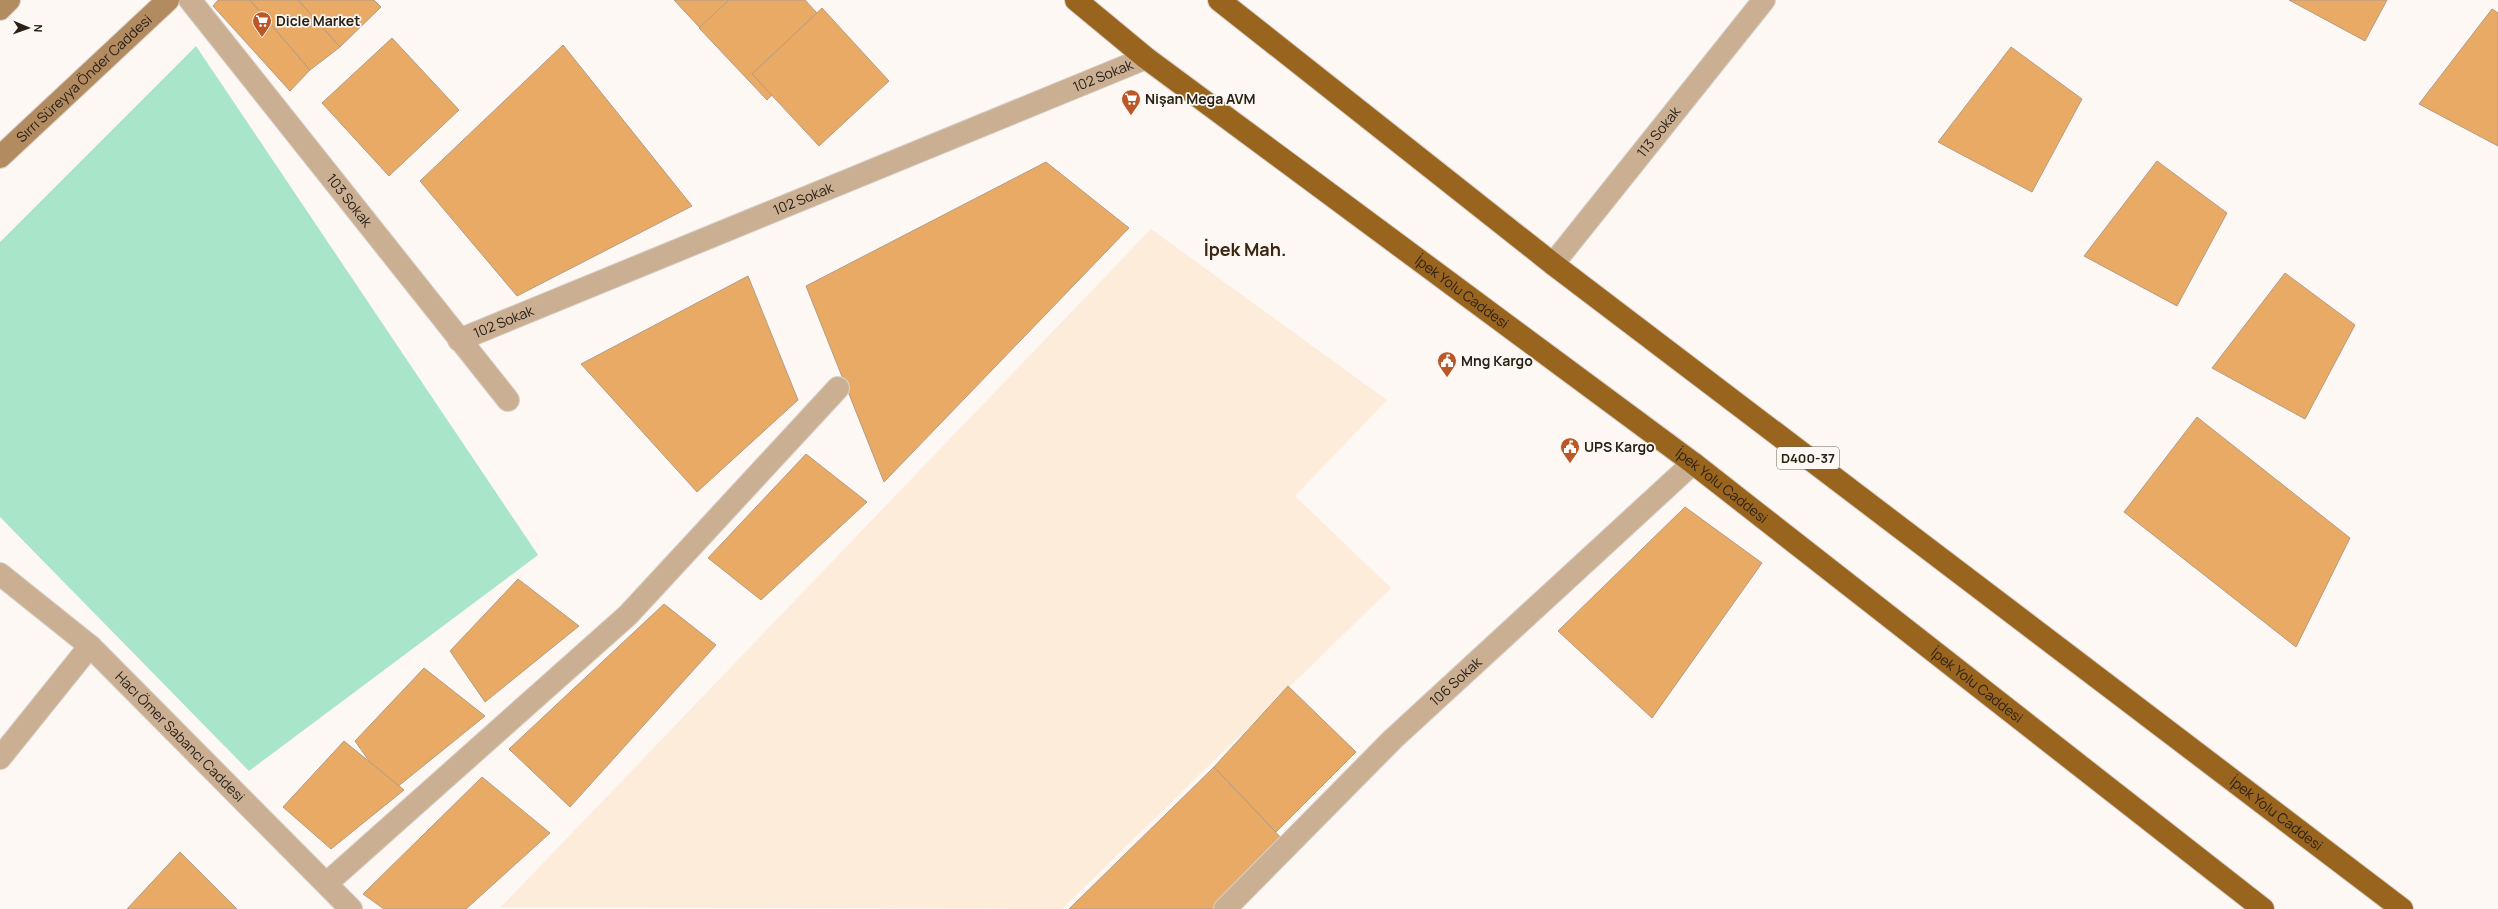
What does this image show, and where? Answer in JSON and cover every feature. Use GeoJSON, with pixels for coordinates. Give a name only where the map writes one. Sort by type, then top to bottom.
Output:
{"type":"FeatureCollection","features":[{"type":"Feature","properties":{"kind":"highway","name":"İpek Yolu Caddesi"},"geometry":{"type":"LineString","coordinates":[[1076,0],[1146,58],[1693,463],[2263,909]]}},
{"type":"Feature","properties":{"kind":"highway","name":"İpek Yolu Caddesi"},"geometry":{"type":"LineString","coordinates":[[1219,0],[1553,264],[2402,909]]}},
{"type":"Feature","properties":{"kind":"main road"},"geometry":{"type":"LineString","coordinates":[[0,9],[9,0]]}},
{"type":"Feature","properties":{"kind":"main road","name":"Sırrı Süreyya Önder Caddesi"},"geometry":{"type":"LineString","coordinates":[[0,157],[168,0]]}},
{"type":"Feature","properties":{"kind":"street","name":"103 Sokak"},"geometry":{"type":"LineString","coordinates":[[190,0],[508,400]]}},
{"type":"Feature","properties":{"kind":"street","name":"113 Sokak"},"geometry":{"type":"LineString","coordinates":[[1553,264],[1764,0]]}},
{"type":"Feature","properties":{"kind":"street","name":"102 Sokak"},"geometry":{"type":"LineString","coordinates":[[459,340],[1146,58]]}},
{"type":"Feature","properties":{"kind":"street"},"geometry":{"type":"LineString","coordinates":[[327,883],[628,615],[838,388]]}},
{"type":"Feature","properties":{"kind":"street","name":"106 Sokak"},"geometry":{"type":"LineString","coordinates":[[1226,909],[1393,740],[1693,463]]}},
{"type":"Feature","properties":{"kind":"street","name":"Hacı Ömer Sabancı Caddesi"},"geometry":{"type":"LineString","coordinates":[[0,574],[90,646],[327,883],[351,909]]}},
{"type":"Feature","properties":{"kind":"street"},"geometry":{"type":"LineString","coordinates":[[0,758],[90,646]]}},
{"type":"Feature","properties":{"kind":"shaded area"},"geometry":{"type":"Polygon","coordinates":[[[1151,229],[1387,400],[1295,496],[1391,588],[1062,909],[501,907],[1151,229]]]}},
{"type":"Feature","properties":{"kind":"green space"},"geometry":{"type":"Polygon","coordinates":[[[196,46],[538,555],[249,771],[0,517],[0,242],[196,46]]]}},
{"type":"Feature","properties":{"kind":"building","name":"Dicle Market"},"geometry":{"type":"Polygon","coordinates":[[[218,0],[250,0],[310,70],[290,91],[213,6],[218,0]]]}},
{"type":"Feature","properties":{"kind":"building"},"geometry":{"type":"Polygon","coordinates":[[[250,0],[298,0],[340,47],[310,70],[250,0]]]}},
{"type":"Feature","properties":{"kind":"building"},"geometry":{"type":"Polygon","coordinates":[[[298,0],[374,0],[381,7],[340,47],[298,0]]]}},
{"type":"Feature","properties":{"kind":"building"},"geometry":{"type":"Polygon","coordinates":[[[674,0],[732,0],[701,29],[674,0]]]}},
{"type":"Feature","properties":{"kind":"building"},"geometry":{"type":"Polygon","coordinates":[[[729,0],[805,0],[836,34],[767,100],[699,28],[729,0]]]}},
{"type":"Feature","properties":{"kind":"building"},"geometry":{"type":"Polygon","coordinates":[[[2289,0],[2387,0],[2365,41],[2289,0]]]}},
{"type":"Feature","properties":{"kind":"building"},"geometry":{"type":"Polygon","coordinates":[[[822,8],[889,81],[819,146],[752,74],[822,8]]]}},
{"type":"Feature","properties":{"kind":"building"},"geometry":{"type":"Polygon","coordinates":[[[2492,9],[2498,13],[2498,146],[2419,104],[2492,9]]]}},
{"type":"Feature","properties":{"kind":"building"},"geometry":{"type":"Polygon","coordinates":[[[392,38],[459,110],[389,176],[322,103],[392,38]]]}},
{"type":"Feature","properties":{"kind":"building"},"geometry":{"type":"Polygon","coordinates":[[[563,45],[692,206],[517,296],[420,181],[563,45]]]}},
{"type":"Feature","properties":{"kind":"building"},"geometry":{"type":"Polygon","coordinates":[[[2011,47],[2082,99],[2032,192],[1938,142],[2011,47]]]}},
{"type":"Feature","properties":{"kind":"building"},"geometry":{"type":"Polygon","coordinates":[[[2157,161],[2227,213],[2177,306],[2084,256],[2157,161]]]}},
{"type":"Feature","properties":{"kind":"building"},"geometry":{"type":"Polygon","coordinates":[[[1046,162],[1129,228],[884,482],[806,286],[1046,162]]]}},
{"type":"Feature","properties":{"kind":"building"},"geometry":{"type":"Polygon","coordinates":[[[2285,273],[2355,325],[2305,419],[2212,368],[2285,273]]]}},
{"type":"Feature","properties":{"kind":"building"},"geometry":{"type":"Polygon","coordinates":[[[748,276],[798,400],[697,492],[581,364],[748,276]]]}},
{"type":"Feature","properties":{"kind":"building"},"geometry":{"type":"Polygon","coordinates":[[[2197,417],[2350,538],[2296,647],[2124,512],[2197,417]]]}},
{"type":"Feature","properties":{"kind":"building"},"geometry":{"type":"Polygon","coordinates":[[[806,454],[867,502],[761,600],[708,558],[806,454]]]}},
{"type":"Feature","properties":{"kind":"building"},"geometry":{"type":"Polygon","coordinates":[[[1685,507],[1762,563],[1652,718],[1558,631],[1685,507]]]}},
{"type":"Feature","properties":{"kind":"building"},"geometry":{"type":"Polygon","coordinates":[[[518,579],[579,626],[485,702],[450,651],[518,579]]]}},
{"type":"Feature","properties":{"kind":"building"},"geometry":{"type":"Polygon","coordinates":[[[664,604],[716,645],[570,807],[509,749],[664,604]]]}},
{"type":"Feature","properties":{"kind":"building"},"geometry":{"type":"Polygon","coordinates":[[[424,668],[485,716],[391,792],[355,741],[424,668]]]}},
{"type":"Feature","properties":{"kind":"building"},"geometry":{"type":"Polygon","coordinates":[[[1288,686],[1356,752],[1276,832],[1214,767],[1288,686]]]}},
{"type":"Feature","properties":{"kind":"building"},"geometry":{"type":"Polygon","coordinates":[[[344,741],[404,790],[331,849],[283,807],[344,741]]]}},
{"type":"Feature","properties":{"kind":"building"},"geometry":{"type":"Polygon","coordinates":[[[1214,767],[1284,841],[1215,909],[1069,909],[1214,767]]]}},
{"type":"Feature","properties":{"kind":"building"},"geometry":{"type":"Polygon","coordinates":[[[482,777],[550,833],[466,909],[384,909],[363,894],[482,777]]]}},
{"type":"Feature","properties":{"kind":"building"},"geometry":{"type":"Polygon","coordinates":[[[180,852],[237,909],[127,909],[180,852]]]}},
{"type":"Feature","properties":{"kind":"place","name":"Dicle Market"},"geometry":{"type":"Point","coordinates":[262,38]}},
{"type":"Feature","properties":{"kind":"place","name":"Nişan Mega AVM"},"geometry":{"type":"Point","coordinates":[1131,116]}},
{"type":"Feature","properties":{"kind":"place","name":"Mng Kargo"},"geometry":{"type":"Point","coordinates":[1447,378]}},
{"type":"Feature","properties":{"kind":"place","name":"UPS Kargo"},"geometry":{"type":"Point","coordinates":[1570,464]}},
{"type":"Feature","properties":{"kind":"district","name":"İpek Mah."},"geometry":{"type":"Point","coordinates":[1245,250]}}]}
